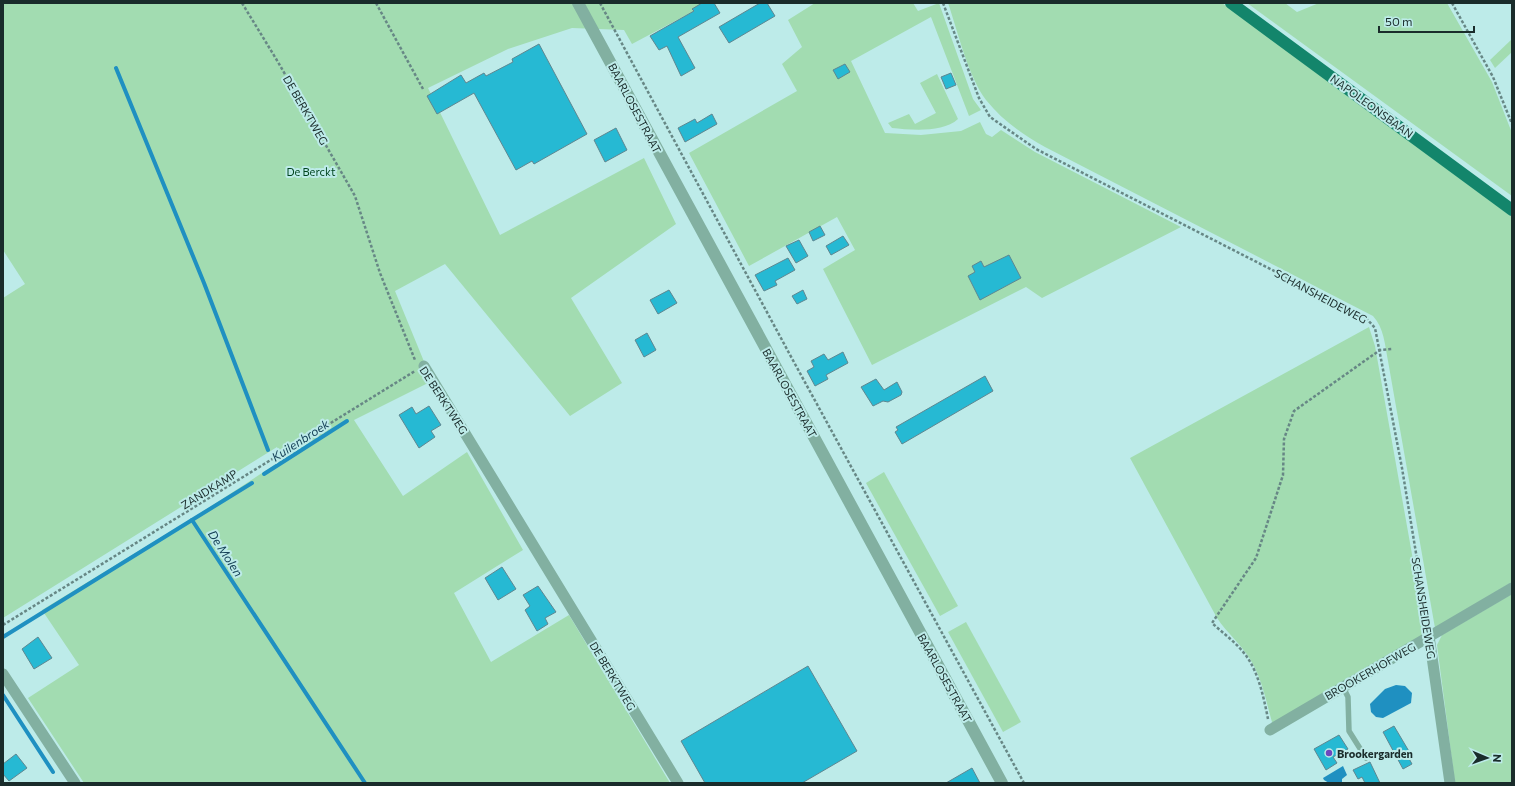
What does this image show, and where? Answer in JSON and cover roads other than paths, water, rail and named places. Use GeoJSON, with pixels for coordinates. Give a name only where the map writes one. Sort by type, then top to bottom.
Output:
{"type":"FeatureCollection","features":[{"type":"Feature","properties":{"kind":"main road","name":"NAPOLEONSBAAN"},"geometry":{"type":"LineString","coordinates":[[1231,3],[1512,210]]}},
{"type":"Feature","properties":{"kind":"street","name":"BAARLOSESTRAAT"},"geometry":{"type":"LineString","coordinates":[[578,3],[1002,783]]}},
{"type":"Feature","properties":{"kind":"street","name":"DE BERKTWEG"},"geometry":{"type":"LineString","coordinates":[[424,366],[678,783]]}},
{"type":"Feature","properties":{"kind":"street","name":"BROOKERHOFWEG"},"geometry":{"type":"LineString","coordinates":[[1270,730],[1512,588]]}},
{"type":"Feature","properties":{"kind":"street","name":"SCHANSHEIDEWEG"},"geometry":{"type":"LineString","coordinates":[[1429,636],[1450,783]]}},
{"type":"Feature","properties":{"kind":"street"},"geometry":{"type":"LineString","coordinates":[[3,674],[69,781]]}},
{"type":"Feature","properties":{"kind":"lane"},"geometry":{"type":"LineString","coordinates":[[1343,687],[1348,696],[1349,731],[1366,758]]}},
{"type":"Feature","properties":{"kind":"water"},"geometry":{"type":"Polygon","coordinates":[[[1396,685],[1405,686],[1412,693],[1411,703],[1383,718],[1376,717],[1371,712],[1370,704],[1385,689],[1396,685]]]}},
{"type":"Feature","properties":{"kind":"water"},"geometry":{"type":"Polygon","coordinates":[[[1343,766],[1347,775],[1342,779],[1342,783],[1329,783],[1324,780],[1323,778],[1343,766]]]}},
{"type":"Feature","properties":{"kind":"waterway"},"geometry":{"type":"LineString","coordinates":[[116,68],[204,283],[268,450]]}},
{"type":"Feature","properties":{"kind":"waterway","name":"Kuilenbroek"},"geometry":{"type":"LineString","coordinates":[[264,474],[347,421]]}},
{"type":"Feature","properties":{"kind":"waterway","name":"Kuilenbroek"},"geometry":{"type":"LineString","coordinates":[[192,520],[252,483]]}},
{"type":"Feature","properties":{"kind":"waterway","name":"De Molen"},"geometry":{"type":"LineString","coordinates":[[3,637],[192,520],[365,783]]}},
{"type":"Feature","properties":{"kind":"waterway"},"geometry":{"type":"LineString","coordinates":[[3,695],[53,772]]}},
{"type":"Feature","properties":{"kind":"place","name":"Brookergarden"},"geometry":{"type":"Point","coordinates":[1329,753]}},
{"type":"Feature","properties":{"kind":"park label","name":"De Berckt"},"geometry":{"type":"Point","coordinates":[311,171]}}]}
